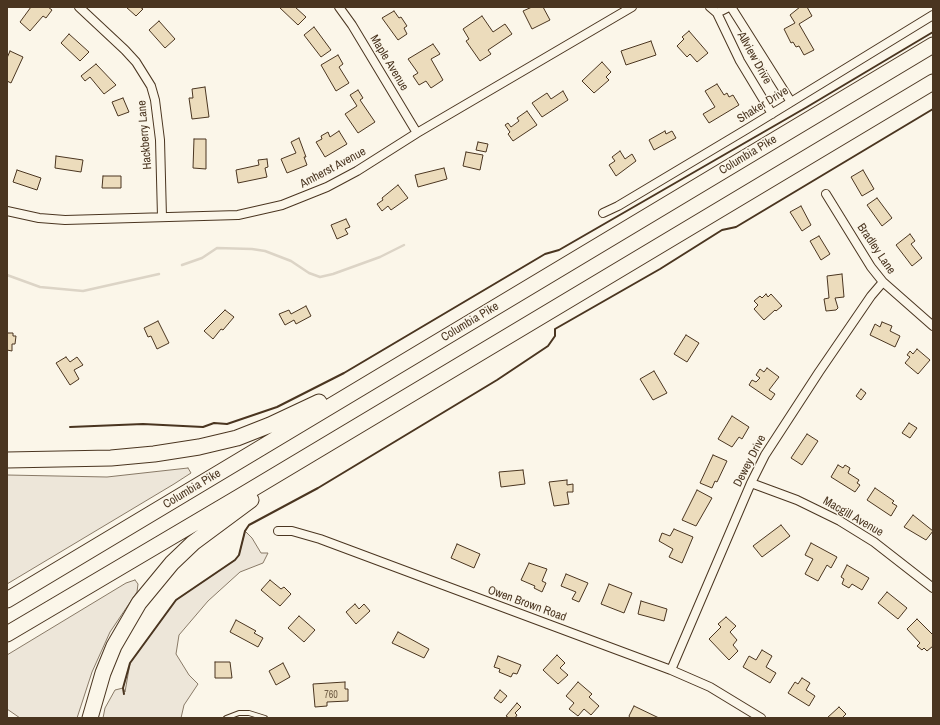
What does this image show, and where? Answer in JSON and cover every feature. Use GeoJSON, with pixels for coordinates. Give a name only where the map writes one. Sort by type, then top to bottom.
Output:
{"type":"FeatureCollection","features":[{"type":"Feature","properties":{"kind":"highway","name":"Columbia Pike"},"geometry":{"type":"LineString","coordinates":[[7,600],[933,45]]}},
{"type":"Feature","properties":{"kind":"highway"},"geometry":{"type":"LineString","coordinates":[[7,634],[933,82]]}},
{"type":"Feature","properties":{"kind":"highway"},"geometry":{"type":"LineString","coordinates":[[7,460],[111,458],[154,454],[198,447],[237,438],[303,410],[479,316]]}},
{"type":"Feature","properties":{"kind":"highway"},"geometry":{"type":"LineString","coordinates":[[90,718],[103,673],[127,622],[139,604],[172,563],[193,543],[343,433]]}},
{"type":"Feature","properties":{"kind":"highway"},"geometry":{"type":"LineString","coordinates":[[7,452],[111,458]]}},
{"type":"Feature","properties":{"kind":"street","name":"Hackberry Lane"},"geometry":{"type":"LineString","coordinates":[[79,7],[136,62],[151,86],[155,100],[160,140],[162,217]]}},
{"type":"Feature","properties":{"kind":"street","name":"Maple Avenue"},"geometry":{"type":"LineString","coordinates":[[339,7],[352,25],[417,133]]}},
{"type":"Feature","properties":{"kind":"street","name":"Amherst Avenue"},"geometry":{"type":"LineString","coordinates":[[7,211],[40,218],[65,220],[238,215],[282,206],[327,187],[357,171],[417,133],[632,7]]}},
{"type":"Feature","properties":{"kind":"street"},"geometry":{"type":"LineString","coordinates":[[710,7],[717,13],[730,7]]}},
{"type":"Feature","properties":{"kind":"street","name":"Allview Drive"},"geometry":{"type":"LineString","coordinates":[[730,7],[790,102]]}},
{"type":"Feature","properties":{"kind":"street","name":"Allview Drive"},"geometry":{"type":"LineString","coordinates":[[717,13],[740,61],[772,114]]}},
{"type":"Feature","properties":{"kind":"street","name":"Shaker Drive"},"geometry":{"type":"LineString","coordinates":[[603,213],[618,206],[772,114],[933,15]]}},
{"type":"Feature","properties":{"kind":"street","name":"Bradley Lane"},"geometry":{"type":"LineString","coordinates":[[826,194],[871,267],[883,282],[933,326]]}},
{"type":"Feature","properties":{"kind":"street","name":"Dewey Drive"},"geometry":{"type":"LineString","coordinates":[[671,670],[751,483],[765,455],[818,372],[871,296],[883,282]]}},
{"type":"Feature","properties":{"kind":"street","name":"Macgill Avenue"},"geometry":{"type":"LineString","coordinates":[[751,483],[803,503],[840,521],[874,542],[933,588]]}},
{"type":"Feature","properties":{"kind":"street","name":"Owen Brown Road"},"geometry":{"type":"LineString","coordinates":[[278,531],[292,531],[320,539],[671,670],[730,698],[761,718]]}},
{"type":"Feature","properties":{"kind":"lane"},"geometry":{"type":"LineString","coordinates":[[226,718],[239,713],[249,713],[265,718]]}},
{"type":"Feature","properties":{"kind":"shaded area"},"geometry":{"type":"Polygon","coordinates":[[[188,468],[191,473],[174,484],[7,584],[7,475],[107,477],[188,468]]]}},
{"type":"Feature","properties":{"kind":"shaded area"},"geometry":{"type":"Polygon","coordinates":[[[245,531],[252,538],[261,553],[268,553],[263,563],[240,572],[208,601],[179,635],[176,654],[189,675],[198,684],[184,705],[181,718],[103,718],[105,708],[115,690],[123,688],[125,692],[130,663],[176,600],[235,560],[239,555],[245,531]]]}},
{"type":"Feature","properties":{"kind":"shaded area"},"geometry":{"type":"Polygon","coordinates":[[[135,580],[138,584],[137,592],[110,632],[92,672],[77,718],[20,718],[7,709],[7,655],[126,583],[135,580]]]}},
{"type":"Feature","properties":{"kind":"building"},"geometry":{"type":"Polygon","coordinates":[[[31,7],[48,7],[52,10],[46,18],[43,16],[30,31],[20,22],[31,7]]]}},
{"type":"Feature","properties":{"kind":"building"},"geometry":{"type":"Polygon","coordinates":[[[126,7],[140,7],[143,9],[136,16],[126,7]]]}},
{"type":"Feature","properties":{"kind":"building"},"geometry":{"type":"Polygon","coordinates":[[[279,7],[295,7],[306,17],[298,25],[279,7]]]}},
{"type":"Feature","properties":{"kind":"building"},"geometry":{"type":"Polygon","coordinates":[[[532,7],[543,7],[550,20],[532,29],[523,11],[532,7]]]}},
{"type":"Feature","properties":{"kind":"building"},"geometry":{"type":"Polygon","coordinates":[[[800,7],[807,7],[812,16],[799,24],[814,50],[804,55],[799,46],[796,47],[793,42],[791,43],[784,29],[795,23],[790,15],[800,7]]]}},
{"type":"Feature","properties":{"kind":"building"},"geometry":{"type":"Polygon","coordinates":[[[394,11],[399,18],[401,17],[407,26],[404,28],[407,34],[398,40],[382,18],[394,11]]]}},
{"type":"Feature","properties":{"kind":"building"},"geometry":{"type":"Polygon","coordinates":[[[482,16],[493,32],[505,24],[512,34],[488,50],[491,54],[480,61],[466,41],[469,39],[463,29],[482,16]]]}},
{"type":"Feature","properties":{"kind":"building"},"geometry":{"type":"Polygon","coordinates":[[[159,21],[175,39],[165,48],[149,30],[159,21]]]}},
{"type":"Feature","properties":{"kind":"building"},"geometry":{"type":"Polygon","coordinates":[[[314,27],[331,50],[321,57],[304,35],[314,27]]]}},
{"type":"Feature","properties":{"kind":"building"},"geometry":{"type":"Polygon","coordinates":[[[689,31],[708,53],[697,62],[690,54],[687,57],[677,46],[684,39],[682,37],[689,31]]]}},
{"type":"Feature","properties":{"kind":"building"},"geometry":{"type":"Polygon","coordinates":[[[69,34],[89,52],[80,61],[61,43],[69,34]]]}},
{"type":"Feature","properties":{"kind":"building"},"geometry":{"type":"Polygon","coordinates":[[[651,41],[656,55],[626,65],[621,51],[651,41]]]}},
{"type":"Feature","properties":{"kind":"building"},"geometry":{"type":"Polygon","coordinates":[[[433,44],[440,54],[431,59],[443,80],[431,88],[426,81],[419,85],[413,76],[418,73],[408,59],[433,44]]]}},
{"type":"Feature","properties":{"kind":"building"},"geometry":{"type":"Polygon","coordinates":[[[10,51],[23,57],[11,83],[7,81],[7,58],[10,51]]]}},
{"type":"Feature","properties":{"kind":"building"},"geometry":{"type":"Polygon","coordinates":[[[338,55],[343,64],[339,67],[349,83],[336,91],[321,65],[338,55]]]}},
{"type":"Feature","properties":{"kind":"building"},"geometry":{"type":"Polygon","coordinates":[[[602,62],[611,72],[606,77],[609,80],[594,93],[582,81],[602,62]]]}},
{"type":"Feature","properties":{"kind":"building"},"geometry":{"type":"Polygon","coordinates":[[[96,64],[116,85],[104,94],[90,77],[85,81],[81,76],[96,64]]]}},
{"type":"Feature","properties":{"kind":"building"},"geometry":{"type":"Polygon","coordinates":[[[717,84],[724,95],[727,93],[729,97],[733,95],[739,105],[709,123],[703,114],[715,107],[705,91],[717,84]]]}},
{"type":"Feature","properties":{"kind":"building"},"geometry":{"type":"Polygon","coordinates":[[[205,87],[209,117],[192,119],[189,98],[193,98],[192,89],[205,87]]]}},
{"type":"Feature","properties":{"kind":"building"},"geometry":{"type":"Polygon","coordinates":[[[358,90],[363,98],[360,100],[375,122],[358,133],[345,114],[357,106],[350,95],[358,90]]]}},
{"type":"Feature","properties":{"kind":"building"},"geometry":{"type":"Polygon","coordinates":[[[563,91],[568,100],[542,117],[532,103],[547,93],[551,99],[563,91]]]}},
{"type":"Feature","properties":{"kind":"building"},"geometry":{"type":"Polygon","coordinates":[[[123,98],[129,112],[118,116],[112,102],[123,98]]]}},
{"type":"Feature","properties":{"kind":"building"},"geometry":{"type":"Polygon","coordinates":[[[527,111],[537,125],[513,141],[508,134],[510,132],[505,125],[508,123],[511,127],[519,121],[517,118],[527,111]]]}},
{"type":"Feature","properties":{"kind":"building"},"geometry":{"type":"Polygon","coordinates":[[[339,131],[347,144],[325,157],[316,142],[322,139],[321,136],[328,132],[330,137],[339,131]]]}},
{"type":"Feature","properties":{"kind":"building"},"geometry":{"type":"Polygon","coordinates":[[[665,131],[666,134],[672,131],[676,138],[654,150],[649,140],[665,131]]]}},
{"type":"Feature","properties":{"kind":"building"},"geometry":{"type":"Polygon","coordinates":[[[299,138],[306,157],[304,157],[307,165],[287,173],[281,159],[296,153],[291,142],[299,138]]]}},
{"type":"Feature","properties":{"kind":"building"},"geometry":{"type":"Polygon","coordinates":[[[194,139],[206,139],[206,169],[193,168],[194,139]]]}},
{"type":"Feature","properties":{"kind":"building"},"geometry":{"type":"Polygon","coordinates":[[[478,142],[488,144],[486,152],[476,150],[478,142]]]}},
{"type":"Feature","properties":{"kind":"building"},"geometry":{"type":"Polygon","coordinates":[[[620,151],[625,159],[632,154],[636,161],[616,176],[609,165],[615,161],[612,157],[620,151]]]}},
{"type":"Feature","properties":{"kind":"building"},"geometry":{"type":"Polygon","coordinates":[[[466,152],[483,155],[480,170],[463,166],[466,152]]]}},
{"type":"Feature","properties":{"kind":"building"},"geometry":{"type":"Polygon","coordinates":[[[56,156],[83,160],[81,172],[55,168],[56,156]]]}},
{"type":"Feature","properties":{"kind":"building"},"geometry":{"type":"Polygon","coordinates":[[[267,159],[268,167],[265,168],[267,177],[238,183],[236,170],[259,165],[258,160],[267,159]]]}},
{"type":"Feature","properties":{"kind":"building"},"geometry":{"type":"Polygon","coordinates":[[[444,168],[447,179],[418,187],[415,175],[444,168]]]}},
{"type":"Feature","properties":{"kind":"building"},"geometry":{"type":"Polygon","coordinates":[[[17,170],[41,178],[37,190],[13,182],[17,170]]]}},
{"type":"Feature","properties":{"kind":"building"},"geometry":{"type":"Polygon","coordinates":[[[863,170],[874,189],[862,196],[851,177],[863,170]]]}},
{"type":"Feature","properties":{"kind":"building"},"geometry":{"type":"Polygon","coordinates":[[[103,176],[121,176],[121,188],[102,188],[103,176]]]}},
{"type":"Feature","properties":{"kind":"building"},"geometry":{"type":"Polygon","coordinates":[[[398,185],[408,198],[391,210],[388,206],[382,211],[377,204],[398,185]]]}},
{"type":"Feature","properties":{"kind":"building"},"geometry":{"type":"Polygon","coordinates":[[[877,198],[892,218],[882,226],[867,205],[877,198]]]}},
{"type":"Feature","properties":{"kind":"building"},"geometry":{"type":"Polygon","coordinates":[[[801,206],[811,225],[802,231],[790,212],[801,206]]]}},
{"type":"Feature","properties":{"kind":"building"},"geometry":{"type":"Polygon","coordinates":[[[346,219],[350,227],[345,229],[348,234],[337,239],[331,225],[346,219]]]}},
{"type":"Feature","properties":{"kind":"building"},"geometry":{"type":"Polygon","coordinates":[[[910,234],[915,241],[911,244],[922,258],[912,266],[896,245],[910,234]]]}},
{"type":"Feature","properties":{"kind":"building"},"geometry":{"type":"Polygon","coordinates":[[[819,236],[830,254],[821,260],[810,241],[819,236]]]}},
{"type":"Feature","properties":{"kind":"building"},"geometry":{"type":"Polygon","coordinates":[[[842,274],[844,297],[835,298],[838,308],[836,310],[826,311],[824,299],[829,298],[827,276],[842,274]]]}},
{"type":"Feature","properties":{"kind":"building"},"geometry":{"type":"Polygon","coordinates":[[[766,294],[768,297],[771,294],[782,306],[764,320],[754,309],[758,305],[754,301],[760,296],[762,298],[766,294]]]}},
{"type":"Feature","properties":{"kind":"building"},"geometry":{"type":"Polygon","coordinates":[[[306,306],[311,316],[296,324],[294,320],[285,325],[279,314],[289,310],[291,314],[306,306]]]}},
{"type":"Feature","properties":{"kind":"building"},"geometry":{"type":"Polygon","coordinates":[[[225,310],[234,317],[213,339],[204,331],[225,310]]]}},
{"type":"Feature","properties":{"kind":"building"},"geometry":{"type":"Polygon","coordinates":[[[158,321],[169,343],[157,349],[151,336],[148,337],[144,328],[158,321]]]}},
{"type":"Feature","properties":{"kind":"building"},"geometry":{"type":"Polygon","coordinates":[[[882,322],[892,326],[890,331],[900,336],[895,347],[870,335],[875,324],[880,327],[882,322]]]}},
{"type":"Feature","properties":{"kind":"building"},"geometry":{"type":"Polygon","coordinates":[[[7,333],[13,333],[13,336],[16,336],[15,344],[12,344],[12,351],[7,350],[7,333]]]}},
{"type":"Feature","properties":{"kind":"building"},"geometry":{"type":"Polygon","coordinates":[[[686,335],[699,343],[687,362],[674,354],[686,335]]]}},
{"type":"Feature","properties":{"kind":"building"},"geometry":{"type":"Polygon","coordinates":[[[917,349],[930,360],[918,374],[905,363],[910,357],[907,355],[910,351],[913,354],[917,349]]]}},
{"type":"Feature","properties":{"kind":"building"},"geometry":{"type":"Polygon","coordinates":[[[66,357],[70,362],[77,357],[83,365],[74,370],[79,379],[70,385],[56,363],[66,357]]]}},
{"type":"Feature","properties":{"kind":"building"},"geometry":{"type":"Polygon","coordinates":[[[767,368],[779,377],[769,390],[775,394],[771,400],[749,385],[752,380],[756,382],[760,378],[756,375],[760,369],[764,372],[767,368]]]}},
{"type":"Feature","properties":{"kind":"building"},"geometry":{"type":"Polygon","coordinates":[[[654,371],[667,393],[653,400],[640,379],[654,371]]]}},
{"type":"Feature","properties":{"kind":"building"},"geometry":{"type":"Polygon","coordinates":[[[861,389],[866,393],[861,400],[856,396],[861,389]]]}},
{"type":"Feature","properties":{"kind":"building"},"geometry":{"type":"Polygon","coordinates":[[[732,416],[749,427],[742,439],[739,437],[732,447],[718,439],[732,416]]]}},
{"type":"Feature","properties":{"kind":"building"},"geometry":{"type":"Polygon","coordinates":[[[909,423],[917,428],[910,438],[902,433],[909,423]]]}},
{"type":"Feature","properties":{"kind":"building"},"geometry":{"type":"Polygon","coordinates":[[[807,434],[818,441],[802,465],[791,458],[807,434]]]}},
{"type":"Feature","properties":{"kind":"building"},"geometry":{"type":"Polygon","coordinates":[[[713,455],[727,461],[717,482],[715,481],[712,488],[700,483],[713,455]]]}},
{"type":"Feature","properties":{"kind":"building"},"geometry":{"type":"Polygon","coordinates":[[[838,465],[843,468],[845,465],[850,468],[848,473],[859,480],[857,483],[860,485],[855,492],[831,477],[838,465]]]}},
{"type":"Feature","properties":{"kind":"building"},"geometry":{"type":"Polygon","coordinates":[[[523,470],[525,484],[501,487],[499,472],[523,470]]]}},
{"type":"Feature","properties":{"kind":"building"},"geometry":{"type":"Polygon","coordinates":[[[567,480],[567,485],[573,484],[573,492],[567,492],[569,504],[554,506],[549,482],[567,480]]]}},
{"type":"Feature","properties":{"kind":"building"},"geometry":{"type":"Polygon","coordinates":[[[875,488],[894,501],[892,503],[897,506],[891,516],[867,500],[875,488]]]}},
{"type":"Feature","properties":{"kind":"building"},"geometry":{"type":"Polygon","coordinates":[[[697,490],[712,498],[696,526],[682,520],[697,490]]]}},
{"type":"Feature","properties":{"kind":"building"},"geometry":{"type":"Polygon","coordinates":[[[913,515],[933,531],[926,540],[904,527],[913,515]]]}},
{"type":"Feature","properties":{"kind":"building"},"geometry":{"type":"Polygon","coordinates":[[[781,525],[790,536],[762,557],[753,546],[781,525]]]}},
{"type":"Feature","properties":{"kind":"building"},"geometry":{"type":"Polygon","coordinates":[[[674,529],[693,537],[682,563],[669,557],[673,549],[659,541],[662,533],[670,536],[674,529]]]}},
{"type":"Feature","properties":{"kind":"building"},"geometry":{"type":"Polygon","coordinates":[[[811,543],[837,557],[831,568],[827,565],[818,581],[805,574],[813,559],[805,555],[811,543]]]}},
{"type":"Feature","properties":{"kind":"building"},"geometry":{"type":"Polygon","coordinates":[[[457,544],[480,554],[474,568],[451,558],[457,544]]]}},
{"type":"Feature","properties":{"kind":"building"},"geometry":{"type":"Polygon","coordinates":[[[529,563],[547,569],[542,581],[546,583],[542,592],[534,588],[535,586],[521,580],[529,563]]]}},
{"type":"Feature","properties":{"kind":"building"},"geometry":{"type":"Polygon","coordinates":[[[847,565],[869,578],[862,590],[852,584],[849,588],[842,584],[844,579],[841,577],[847,565]]]}},
{"type":"Feature","properties":{"kind":"building"},"geometry":{"type":"Polygon","coordinates":[[[566,574],[588,583],[579,602],[572,599],[576,592],[561,586],[566,574]]]}},
{"type":"Feature","properties":{"kind":"building"},"geometry":{"type":"Polygon","coordinates":[[[270,580],[281,589],[284,587],[291,594],[280,606],[261,590],[270,580]]]}},
{"type":"Feature","properties":{"kind":"building"},"geometry":{"type":"Polygon","coordinates":[[[609,584],[632,593],[624,613],[601,604],[609,584]]]}},
{"type":"Feature","properties":{"kind":"building"},"geometry":{"type":"Polygon","coordinates":[[[887,592],[907,608],[898,619],[878,603],[887,592]]]}},
{"type":"Feature","properties":{"kind":"building"},"geometry":{"type":"Polygon","coordinates":[[[641,601],[667,609],[664,621],[638,614],[641,601]]]}},
{"type":"Feature","properties":{"kind":"building"},"geometry":{"type":"Polygon","coordinates":[[[355,604],[359,609],[364,604],[370,611],[356,624],[346,612],[355,604]]]}},
{"type":"Feature","properties":{"kind":"building"},"geometry":{"type":"Polygon","coordinates":[[[299,616],[315,630],[304,642],[288,628],[299,616]]]}},
{"type":"Feature","properties":{"kind":"building"},"geometry":{"type":"Polygon","coordinates":[[[726,617],[736,626],[730,632],[737,640],[733,645],[738,651],[729,660],[709,639],[721,627],[718,624],[726,617]]]}},
{"type":"Feature","properties":{"kind":"building"},"geometry":{"type":"Polygon","coordinates":[[[917,619],[933,635],[933,646],[927,651],[924,648],[922,650],[917,646],[920,643],[907,629],[917,619]]]}},
{"type":"Feature","properties":{"kind":"building"},"geometry":{"type":"Polygon","coordinates":[[[236,620],[256,631],[254,633],[263,638],[258,647],[230,632],[236,620]]]}},
{"type":"Feature","properties":{"kind":"building"},"geometry":{"type":"Polygon","coordinates":[[[398,632],[429,649],[424,658],[392,643],[398,632]]]}},
{"type":"Feature","properties":{"kind":"building"},"geometry":{"type":"Polygon","coordinates":[[[762,650],[772,656],[766,667],[776,673],[770,683],[743,667],[749,656],[756,660],[762,650]]]}},
{"type":"Feature","properties":{"kind":"building"},"geometry":{"type":"Polygon","coordinates":[[[557,655],[565,663],[560,668],[568,675],[558,684],[543,670],[557,655]]]}},
{"type":"Feature","properties":{"kind":"building"},"geometry":{"type":"Polygon","coordinates":[[[498,656],[521,665],[517,674],[513,673],[511,677],[499,672],[500,669],[494,667],[498,656]]]}},
{"type":"Feature","properties":{"kind":"building"},"geometry":{"type":"Polygon","coordinates":[[[215,662],[230,662],[232,678],[215,678],[215,662]]]}},
{"type":"Feature","properties":{"kind":"building"},"geometry":{"type":"Polygon","coordinates":[[[283,663],[290,677],[276,685],[269,671],[283,663]]]}},
{"type":"Feature","properties":{"kind":"building"},"geometry":{"type":"Polygon","coordinates":[[[802,678],[810,683],[806,690],[815,696],[809,706],[788,693],[795,682],[798,684],[802,678]]]}},
{"type":"Feature","properties":{"kind":"building"},"geometry":{"type":"Polygon","coordinates":[[[345,682],[345,689],[348,689],[348,701],[327,702],[327,706],[315,707],[313,684],[345,682]]]}},
{"type":"Feature","properties":{"kind":"building"},"geometry":{"type":"Polygon","coordinates":[[[578,682],[592,694],[589,697],[599,706],[591,715],[584,709],[578,716],[569,709],[574,703],[566,696],[578,682]]]}},
{"type":"Feature","properties":{"kind":"building"},"geometry":{"type":"Polygon","coordinates":[[[500,690],[507,696],[501,703],[494,698],[500,690]]]}},
{"type":"Feature","properties":{"kind":"building"},"geometry":{"type":"Polygon","coordinates":[[[517,703],[521,707],[515,713],[517,715],[515,718],[509,718],[506,716],[517,703]]]}},
{"type":"Feature","properties":{"kind":"building"},"geometry":{"type":"Polygon","coordinates":[[[634,706],[659,718],[630,718],[629,716],[634,706]]]}},
{"type":"Feature","properties":{"kind":"building"},"geometry":{"type":"Polygon","coordinates":[[[839,707],[846,714],[842,718],[827,718],[839,707]]]}},
{"type":"Feature","properties":{"kind":"waterway"},"geometry":{"type":"LineString","coordinates":[[182,265],[202,258],[217,248],[252,249],[265,251],[291,261],[309,273],[320,277],[333,274],[380,257],[404,245]]}},
{"type":"Feature","properties":{"kind":"waterway"},"geometry":{"type":"LineString","coordinates":[[7,275],[40,287],[83,291],[159,274]]}},
{"type":"Feature","properties":{"kind":"wall"},"geometry":{"type":"LineString","coordinates":[[70,427],[143,424],[203,427],[214,423],[227,424],[277,407],[344,373],[545,254],[559,250],[807,107],[933,32]]}},
{"type":"Feature","properties":{"kind":"wall"},"geometry":{"type":"LineString","coordinates":[[124,694],[123,688],[130,663],[176,600],[235,560],[239,555],[245,531],[249,525],[318,488],[497,380],[548,346],[555,336],[555,329],[660,269],[722,230],[736,227],[933,109]]}}]}
